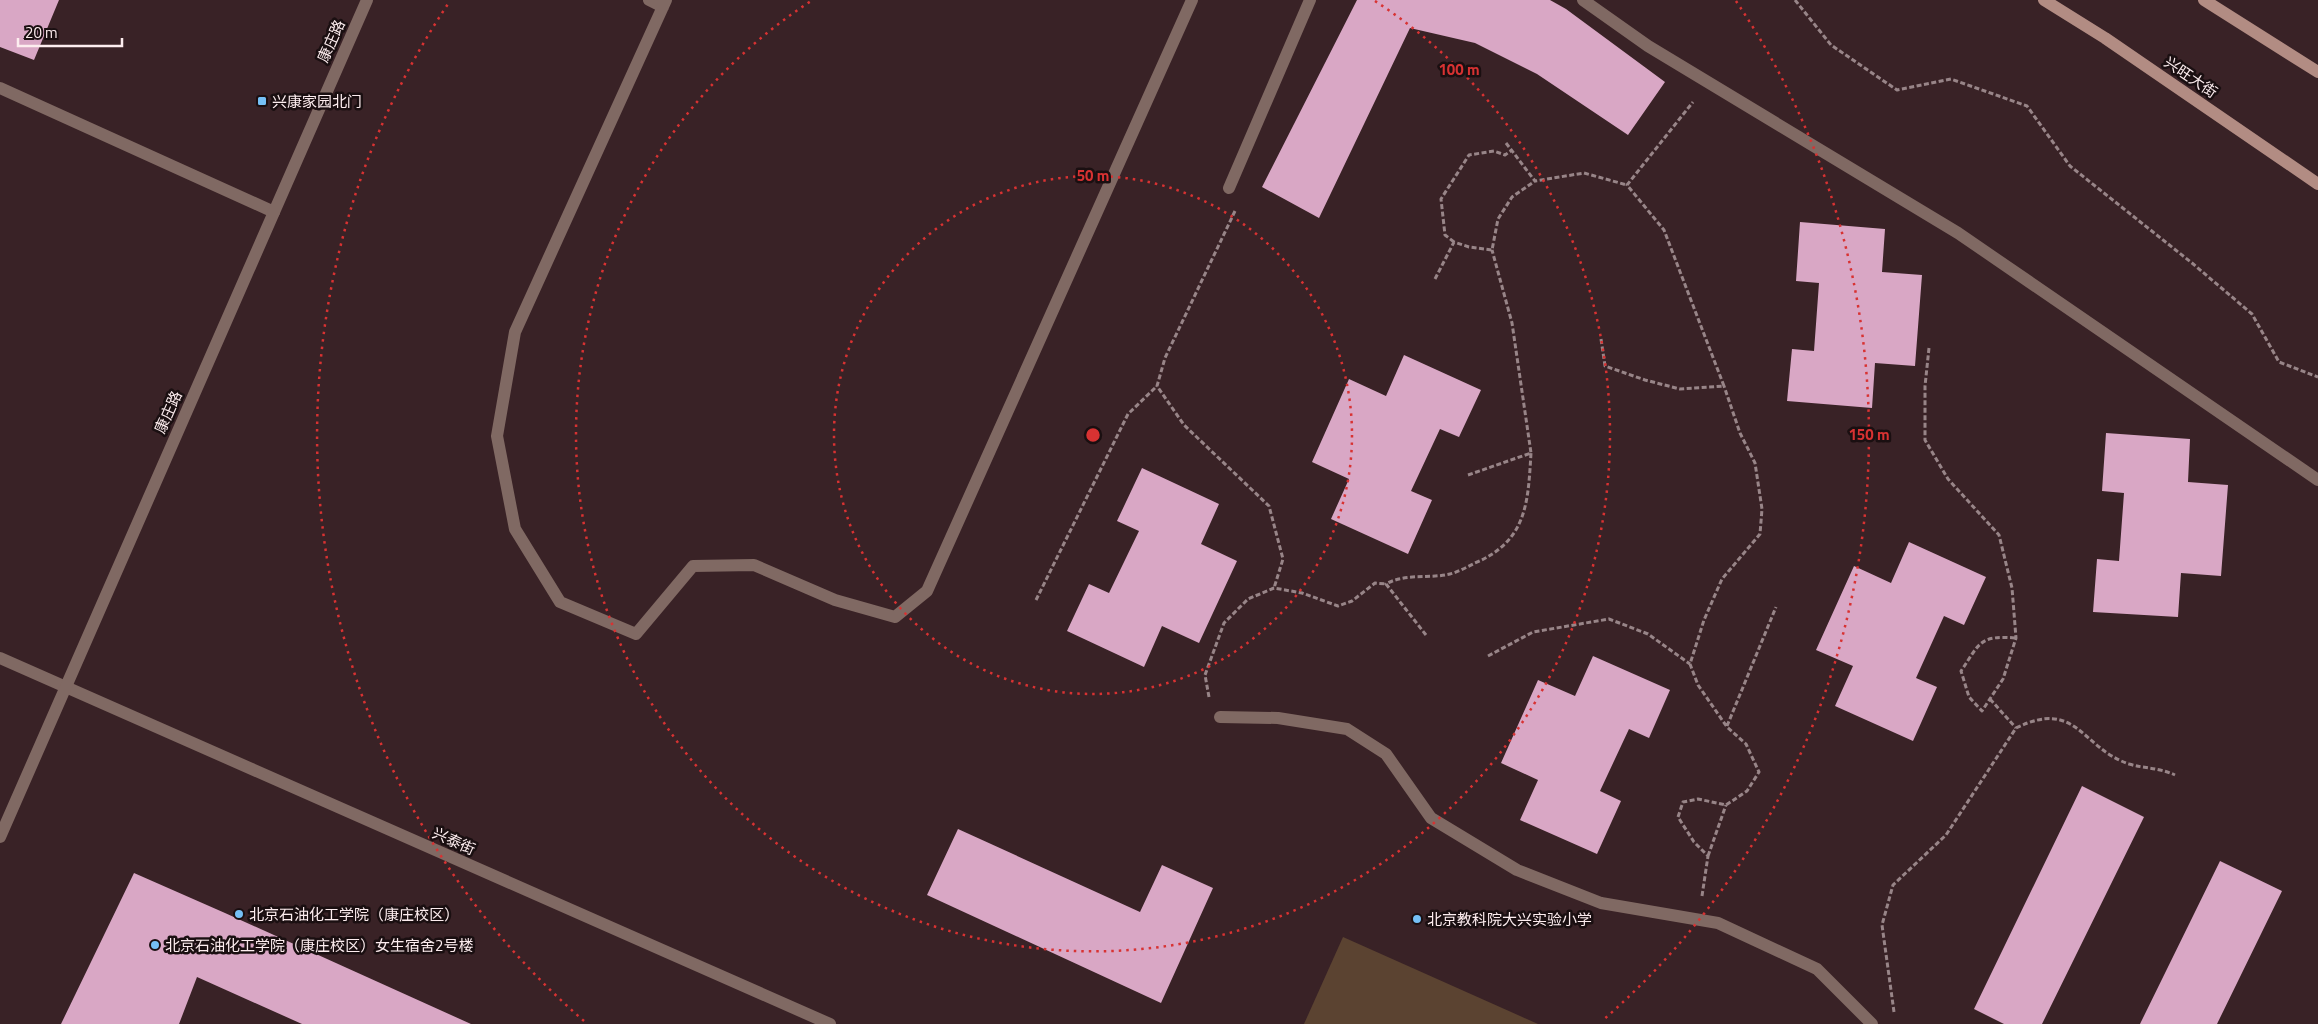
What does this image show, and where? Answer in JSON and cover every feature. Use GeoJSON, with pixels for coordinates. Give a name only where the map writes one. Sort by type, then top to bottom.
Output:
{"type":"FeatureCollection","features":[{"type":"Feature","properties":{"kind":"main road","name":"兴旺大街"},"geometry":{"type":"LineString","coordinates":[[2044,0],[2105,38],[2318,184]]}},
{"type":"Feature","properties":{"kind":"main road"},"geometry":{"type":"LineString","coordinates":[[2204,0],[2318,72]]}},
{"type":"Feature","properties":{"kind":"street","name":"康庄路"},"geometry":{"type":"LineString","coordinates":[[0,837],[367,0]]}},
{"type":"Feature","properties":{"kind":"street"},"geometry":{"type":"LineString","coordinates":[[649,0],[664,3],[515,332],[497,436],[516,529],[560,602],[636,634],[693,566],[754,565],[835,600],[895,617],[927,591],[1192,0]]}},
{"type":"Feature","properties":{"kind":"street"},"geometry":{"type":"LineString","coordinates":[[1228,188],[1310,0]]}},
{"type":"Feature","properties":{"kind":"street"},"geometry":{"type":"LineString","coordinates":[[1583,0],[1648,46],[1958,233],[2318,480]]}},
{"type":"Feature","properties":{"kind":"street"},"geometry":{"type":"LineString","coordinates":[[0,88],[274,212]]}},
{"type":"Feature","properties":{"kind":"street","name":"兴泰街"},"geometry":{"type":"LineString","coordinates":[[0,658],[830,1024]]}},
{"type":"Feature","properties":{"kind":"street"},"geometry":{"type":"LineString","coordinates":[[1220,717],[1278,718],[1347,729],[1386,754],[1431,818],[1517,870],[1601,903],[1718,923],[1817,969],[1872,1024]]}},
{"type":"Feature","properties":{"kind":"path"},"geometry":{"type":"LineString","coordinates":[[1795,0],[1832,45],[1897,90],[1951,79],[2027,106],[2070,166],[2192,263],[2252,314],[2279,362],[2318,377]]}},
{"type":"Feature","properties":{"kind":"path"},"geometry":{"type":"LineString","coordinates":[[1627,185],[1709,82]]}},
{"type":"Feature","properties":{"kind":"path"},"geometry":{"type":"LineString","coordinates":[[1506,143],[1535,181]]}},
{"type":"Feature","properties":{"kind":"path"},"geometry":{"type":"LineString","coordinates":[[1492,250],[1469,247],[1454,242],[1445,235],[1441,199],[1469,154],[1494,151],[1505,155],[1512,150]]}},
{"type":"Feature","properties":{"kind":"path"},"geometry":{"type":"LineString","coordinates":[[1220,717],[1212,708],[1205,676],[1224,623],[1248,599],[1274,588],[1302,593],[1338,606],[1352,601],[1374,583],[1386,584],[1394,579],[1450,574],[1494,555],[1516,531],[1528,497],[1531,453],[1512,323],[1492,250],[1498,219],[1512,197],[1535,181],[1584,173],[1627,185],[1664,230],[1724,386],[1740,434],[1755,463],[1762,510],[1760,534],[1722,579],[1704,620],[1690,664]]}},
{"type":"Feature","properties":{"kind":"path"},"geometry":{"type":"LineString","coordinates":[[1036,600],[1128,414],[1157,386],[1165,358],[1238,204]]}},
{"type":"Feature","properties":{"kind":"path"},"geometry":{"type":"LineString","coordinates":[[1435,279],[1454,242]]}},
{"type":"Feature","properties":{"kind":"path"},"geometry":{"type":"LineString","coordinates":[[1602,339],[1605,366],[1645,380],[1680,389],[1724,386]]}},
{"type":"Feature","properties":{"kind":"path"},"geometry":{"type":"LineString","coordinates":[[1929,348],[1925,386],[1925,440],[1948,479],[1999,535],[2012,588],[2016,638],[2003,679],[1982,711],[1969,697],[1961,671],[1982,641],[1997,636],[2016,638]]}},
{"type":"Feature","properties":{"kind":"path"},"geometry":{"type":"LineString","coordinates":[[1157,386],[1184,425],[1269,506],[1283,559],[1274,588]]}},
{"type":"Feature","properties":{"kind":"path"},"geometry":{"type":"LineString","coordinates":[[1468,475],[1531,453]]}},
{"type":"Feature","properties":{"kind":"path"},"geometry":{"type":"LineString","coordinates":[[1386,584],[1426,636]]}},
{"type":"Feature","properties":{"kind":"path"},"geometry":{"type":"LineString","coordinates":[[1727,727],[1776,607]]}},
{"type":"Feature","properties":{"kind":"path"},"geometry":{"type":"LineString","coordinates":[[1488,656],[1533,632],[1609,619],[1648,634],[1690,664],[1698,685],[1727,727],[1746,744],[1759,772],[1747,791],[1726,805],[1708,856],[1699,919]]}},
{"type":"Feature","properties":{"kind":"path"},"geometry":{"type":"LineString","coordinates":[[1990,699],[2016,728]]}},
{"type":"Feature","properties":{"kind":"path"},"geometry":{"type":"LineString","coordinates":[[1894,1015],[1882,925],[1893,884],[1946,836],[2016,728],[2033,720],[2061,719],[2075,726],[2106,752],[2130,764],[2160,768],[2175,775]]}},
{"type":"Feature","properties":{"kind":"path"},"geometry":{"type":"LineString","coordinates":[[1708,856],[1694,842],[1678,817],[1683,802],[1698,799],[1726,805]]}},
{"type":"Feature","properties":{"kind":"shaded area"},"geometry":{"type":"Polygon","coordinates":[[[1343,937],[1538,1024],[1304,1024],[1343,937]]]}},
{"type":"Feature","properties":{"kind":"building"},"geometry":{"type":"Polygon","coordinates":[[[0,0],[59,0],[34,60],[0,47],[0,0]]]}},
{"type":"Feature","properties":{"kind":"building"},"geometry":{"type":"Polygon","coordinates":[[[1357,0],[1550,0],[1566,9],[1665,82],[1628,135],[1537,74],[1475,43],[1410,28],[1319,218],[1262,187],[1357,0]]]}},
{"type":"Feature","properties":{"kind":"building"},"geometry":{"type":"Polygon","coordinates":[[[1800,222],[1885,229],[1882,272],[1922,275],[1915,366],[1875,363],[1872,408],[1787,401],[1792,349],[1814,351],[1819,283],[1796,281],[1800,222]]]}},
{"type":"Feature","properties":{"kind":"building"},"geometry":{"type":"Polygon","coordinates":[[[1404,355],[1481,390],[1459,437],[1440,429],[1411,491],[1432,500],[1408,554],[1331,519],[1349,479],[1312,462],[1349,379],[1386,396],[1404,355]]]}},
{"type":"Feature","properties":{"kind":"building"},"geometry":{"type":"Polygon","coordinates":[[[2106,433],[2190,439],[2188,482],[2228,485],[2221,576],[2181,573],[2178,617],[2093,612],[2097,559],[2119,561],[2124,493],[2102,491],[2106,433]]]}},
{"type":"Feature","properties":{"kind":"building"},"geometry":{"type":"Polygon","coordinates":[[[1142,468],[1219,504],[1201,544],[1237,561],[1199,643],[1162,626],[1144,667],[1067,631],[1089,584],[1109,593],[1139,531],[1117,521],[1142,468]]]}},
{"type":"Feature","properties":{"kind":"building"},"geometry":{"type":"Polygon","coordinates":[[[1909,542],[1986,577],[1964,625],[1944,616],[1916,678],[1937,687],[1913,741],[1835,706],[1853,666],[1816,650],[1854,566],[1891,583],[1909,542]]]}},
{"type":"Feature","properties":{"kind":"building"},"geometry":{"type":"Polygon","coordinates":[[[1593,656],[1670,690],[1649,738],[1629,729],[1600,791],[1621,801],[1597,854],[1520,820],[1538,780],[1501,763],[1538,680],[1575,696],[1593,656]]]}},
{"type":"Feature","properties":{"kind":"building"},"geometry":{"type":"Polygon","coordinates":[[[2082,786],[2144,817],[2042,1024],[2004,1024],[1974,1009],[2082,786]]]}},
{"type":"Feature","properties":{"kind":"building"},"geometry":{"type":"Polygon","coordinates":[[[958,829],[1140,912],[1162,865],[1213,888],[1161,1003],[927,895],[958,829]]]}},
{"type":"Feature","properties":{"kind":"building"},"geometry":{"type":"Polygon","coordinates":[[[2220,861],[2282,891],[2217,1024],[2140,1024],[2220,861]]]}},
{"type":"Feature","properties":{"kind":"building"},"geometry":{"type":"Polygon","coordinates":[[[134,873],[471,1024],[302,1024],[197,977],[179,1024],[61,1024],[134,873]]]}},
{"type":"Feature","properties":{"kind":"place","name":"兴康家园北门"},"geometry":{"type":"Point","coordinates":[262,101]}},
{"type":"Feature","properties":{"kind":"place","name":"北京石油化工学院（康庄校区）"},"geometry":{"type":"Point","coordinates":[239,914]}},
{"type":"Feature","properties":{"kind":"place","name":"北京教科院大兴实验小学"},"geometry":{"type":"Point","coordinates":[1417,919]}},
{"type":"Feature","properties":{"kind":"place","name":"北京石油化工学院（康庄校区）女生宿舍2号楼"},"geometry":{"type":"Point","coordinates":[155,945]}}]}
